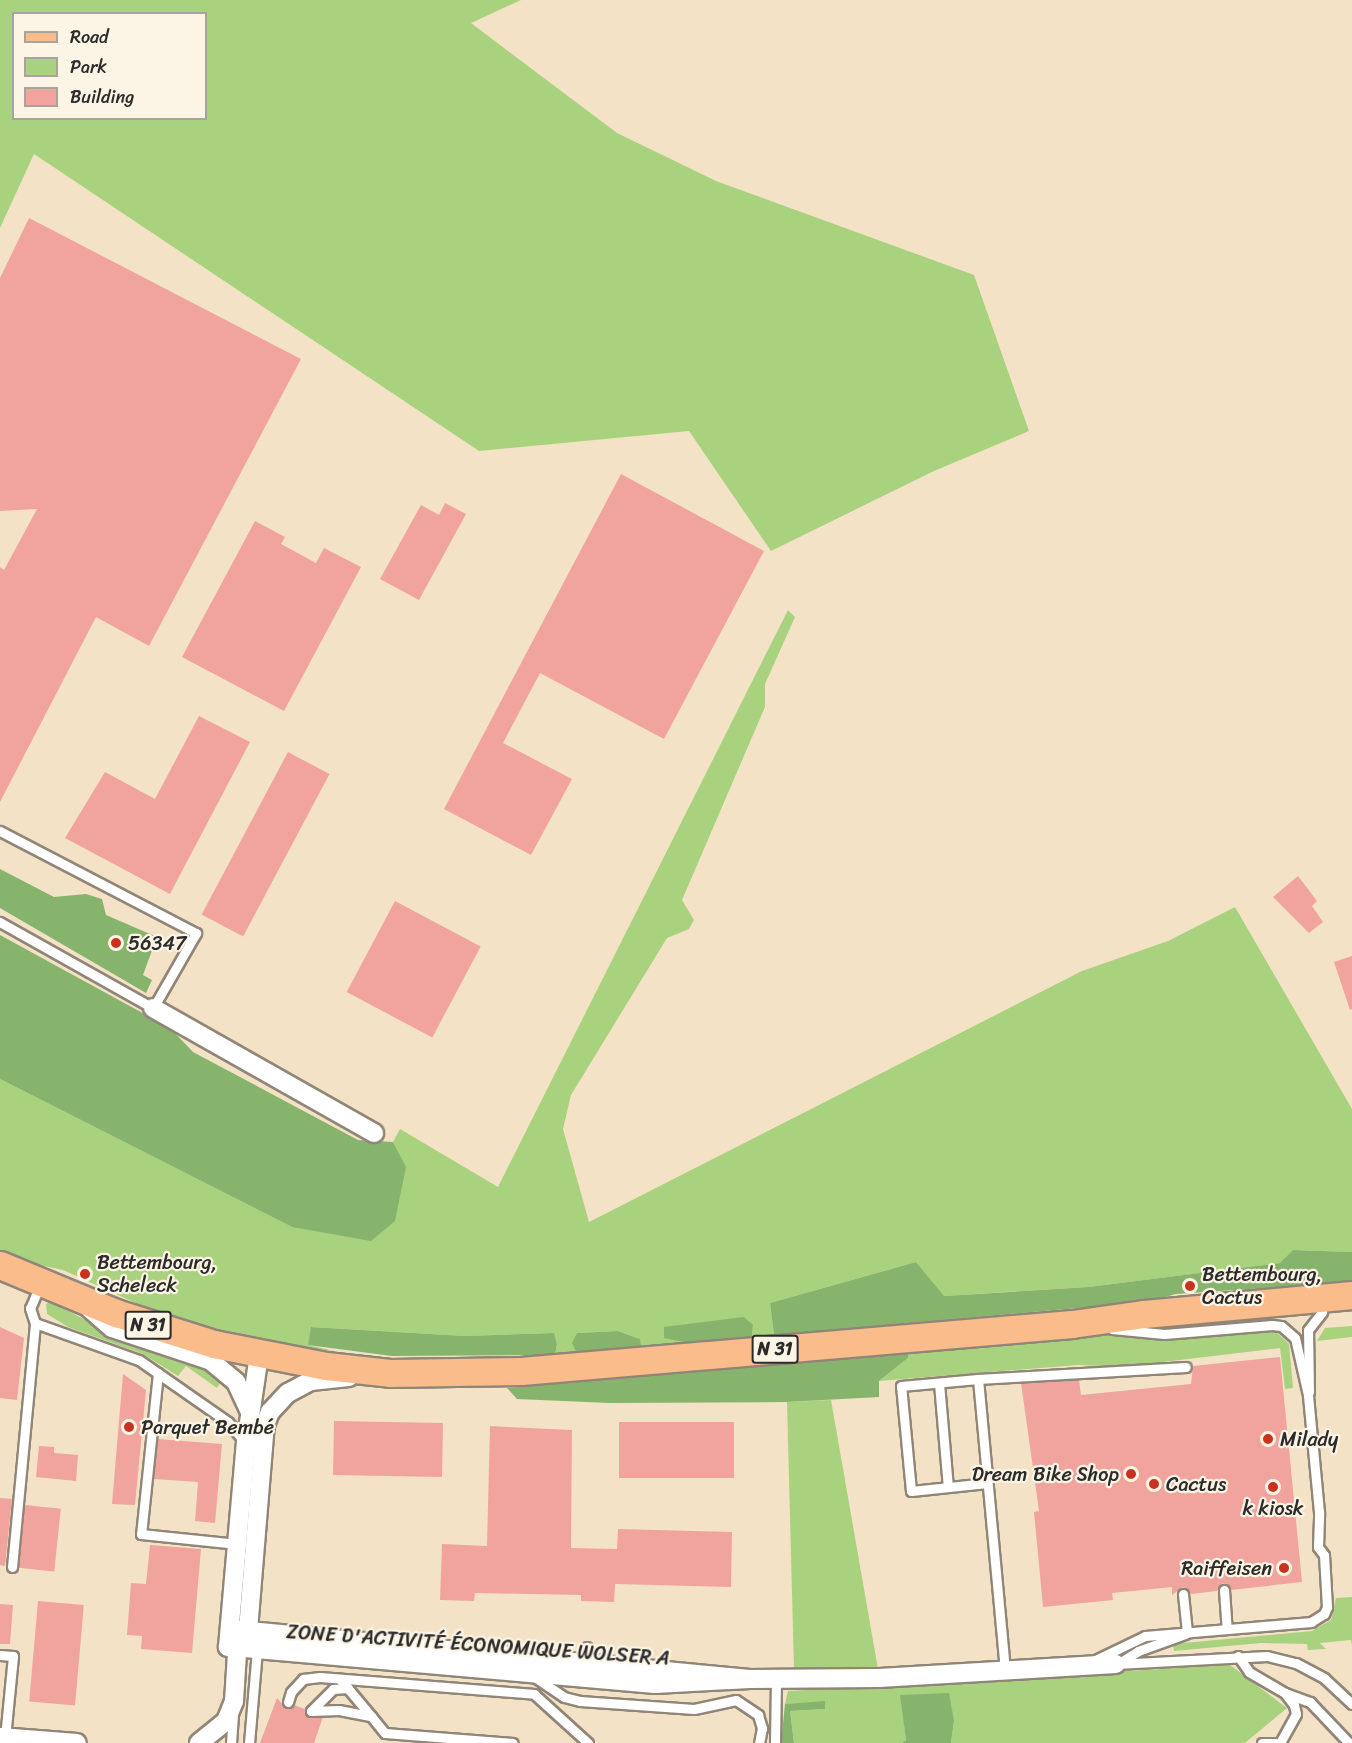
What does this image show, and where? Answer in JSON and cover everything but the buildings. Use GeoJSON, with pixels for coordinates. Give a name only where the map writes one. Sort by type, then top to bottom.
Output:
{"type":"FeatureCollection","features":[{"type":"Feature","properties":{"kind":"main road","name":"N 31"},"geometry":{"type":"LineString","coordinates":[[0,1265],[76,1298],[153,1326],[263,1355],[390,1373],[521,1371],[1072,1324],[1144,1314],[1352,1295]]}},
{"type":"Feature","properties":{"kind":"main road"},"geometry":{"type":"LineString","coordinates":[[1322,1312],[1332,1305],[1352,1302]]}},
{"type":"Feature","properties":{"kind":"main road","name":"N 31"},"geometry":{"type":"LineString","coordinates":[[1072,1324],[1164,1326],[1352,1310]]}},
{"type":"Feature","properties":{"kind":"street"},"geometry":{"type":"LineString","coordinates":[[153,1008],[374,1133]]}},
{"type":"Feature","properties":{"kind":"street"},"geometry":{"type":"LineString","coordinates":[[76,1298],[112,1328],[211,1361],[236,1382],[250,1412]]}},
{"type":"Feature","properties":{"kind":"street"},"geometry":{"type":"LineString","coordinates":[[263,1355],[241,1636],[228,1647],[246,1443],[250,1412],[263,1355]]}},
{"type":"Feature","properties":{"kind":"street"},"geometry":{"type":"LineString","coordinates":[[199,1743],[226,1721],[234,1701],[265,1425],[270,1412],[288,1393],[311,1381],[390,1373]]}},
{"type":"Feature","properties":{"kind":"street","name":"ZONE D'ACTIVITÉ ÉCONOMIQUE WOLSER A"},"geometry":{"type":"LineString","coordinates":[[241,1636],[257,1650],[455,1651],[526,1672],[586,1662]]}},
{"type":"Feature","properties":{"kind":"street","name":"ZONE D'ACTIVITÉ ÉCONOMIQUE WOLSER A"},"geometry":{"type":"LineString","coordinates":[[241,1636],[586,1662],[655,1684],[1116,1664]]}},
{"type":"Feature","properties":{"kind":"street"},"geometry":{"type":"LineString","coordinates":[[2,1737],[77,1743]]}},
{"type":"Feature","properties":{"kind":"lane"},"geometry":{"type":"LineString","coordinates":[[0,831],[196,933],[153,1008],[0,922]]}},
{"type":"Feature","properties":{"kind":"lane"},"geometry":{"type":"LineString","coordinates":[[12,1567],[35,1323],[30,1308],[41,1283]]}},
{"type":"Feature","properties":{"kind":"lane","name":"ZONE D'ACTIVITÉ ÉCONOMIQUE WOLSER A"},"geometry":{"type":"LineString","coordinates":[[1308,1395],[1308,1330],[1322,1312]]}},
{"type":"Feature","properties":{"kind":"lane"},"geometry":{"type":"LineString","coordinates":[[35,1323],[139,1360],[228,1422],[246,1443]]}},
{"type":"Feature","properties":{"kind":"lane","name":"ZONE D'ACTIVITÉ ÉCONOMIQUE WOLSER A"},"geometry":{"type":"LineString","coordinates":[[1072,1324],[1164,1334],[1281,1326],[1299,1346],[1308,1395],[1319,1512],[1318,1547],[1324,1555],[1328,1607],[1318,1619],[1144,1636],[1081,1667]]}},
{"type":"Feature","properties":{"kind":"lane"},"geometry":{"type":"LineString","coordinates":[[987,1483],[911,1491],[901,1386],[978,1379],[1186,1367]]}},
{"type":"Feature","properties":{"kind":"lane"},"geometry":{"type":"LineString","coordinates":[[158,1373],[141,1534],[237,1544]]}},
{"type":"Feature","properties":{"kind":"lane"},"geometry":{"type":"LineString","coordinates":[[978,1379],[1005,1670]]}},
{"type":"Feature","properties":{"kind":"lane"},"geometry":{"type":"LineString","coordinates":[[939,1383],[948,1487]]}},
{"type":"Feature","properties":{"kind":"lane"},"geometry":{"type":"LineString","coordinates":[[1224,1590],[1227,1629]]}},
{"type":"Feature","properties":{"kind":"lane"},"geometry":{"type":"LineString","coordinates":[[1183,1594],[1187,1633]]}},
{"type":"Feature","properties":{"kind":"lane","name":"ZONE D'ACTIVITÉ ÉCONOMIQUE WOLSER A"},"geometry":{"type":"LineString","coordinates":[[1116,1664],[1138,1651],[1187,1633]]}},
{"type":"Feature","properties":{"kind":"lane"},"geometry":{"type":"LineString","coordinates":[[249,1743],[257,1650]]}},
{"type":"Feature","properties":{"kind":"lane"},"geometry":{"type":"LineString","coordinates":[[0,1654],[13,1656],[2,1737]]}},
{"type":"Feature","properties":{"kind":"lane"},"geometry":{"type":"LineString","coordinates":[[1238,1656],[1249,1672],[1285,1693],[1310,1702],[1349,1743]]}},
{"type":"Feature","properties":{"kind":"lane","name":"ZONE D'ACTIVITÉ ÉCONOMIQUE WOLSER A"},"geometry":{"type":"LineString","coordinates":[[1116,1664],[1267,1656],[1296,1663],[1324,1678],[1352,1704]]}},
{"type":"Feature","properties":{"kind":"lane"},"geometry":{"type":"LineString","coordinates":[[526,1672],[564,1697],[580,1701],[694,1709],[736,1700],[758,1715],[762,1728],[759,1743]]}},
{"type":"Feature","properties":{"kind":"lane"},"geometry":{"type":"LineString","coordinates":[[288,1702],[291,1692],[303,1679],[340,1679],[534,1694],[588,1743]]}},
{"type":"Feature","properties":{"kind":"lane"},"geometry":{"type":"LineString","coordinates":[[340,1679],[385,1732],[513,1743]]}},
{"type":"Feature","properties":{"kind":"lane"},"geometry":{"type":"LineString","coordinates":[[775,1743],[776,1680]]}},
{"type":"Feature","properties":{"kind":"lane"},"geometry":{"type":"LineString","coordinates":[[348,1688],[333,1689],[311,1711],[339,1710],[371,1716]]}},
{"type":"Feature","properties":{"kind":"lane"},"geometry":{"type":"LineString","coordinates":[[1280,1743],[1296,1714],[1285,1693]]}},
{"type":"Feature","properties":{"kind":"lane"},"geometry":{"type":"LineString","coordinates":[[231,1743],[234,1701]]}},
{"type":"Feature","properties":{"kind":"lane"},"geometry":{"type":"LineString","coordinates":[[1262,1743],[1275,1743]]}},
{"type":"Feature","properties":{"kind":"green space"},"geometry":{"type":"Polygon","coordinates":[[[0,0],[521,0],[471,23],[617,133],[716,181],[974,275],[1029,431],[934,471],[771,551],[689,431],[479,451],[34,154],[0,228],[0,0]]]}},
{"type":"Feature","properties":{"kind":"green space"},"geometry":{"type":"Polygon","coordinates":[[[788,610],[795,617],[765,684],[765,707],[682,900],[694,920],[689,929],[667,938],[571,1095],[563,1129],[589,1222],[1082,971],[1168,941],[1235,907],[1352,1109],[1352,1252],[1293,1250],[1281,1263],[1088,1287],[943,1296],[916,1262],[770,1303],[774,1335],[752,1337],[753,1325],[689,1343],[609,1353],[640,1339],[618,1331],[577,1333],[577,1354],[555,1355],[557,1344],[553,1333],[465,1336],[312,1327],[308,1345],[335,1351],[290,1346],[193,1323],[149,1309],[63,1270],[25,1262],[0,1251],[0,1079],[292,1227],[405,1167],[393,1142],[400,1129],[498,1187],[788,610]]]}},
{"type":"Feature","properties":{"kind":"green space"},"geometry":{"type":"Polygon","coordinates":[[[0,869],[54,897],[86,894],[102,899],[106,915],[157,937],[143,975],[152,980],[146,993],[0,908],[0,869]]]}},
{"type":"Feature","properties":{"kind":"green space"},"geometry":{"type":"Polygon","coordinates":[[[0,935],[170,1028],[193,1052],[358,1140],[393,1142],[406,1167],[395,1221],[371,1241],[292,1227],[0,1079],[0,935]]]}},
{"type":"Feature","properties":{"kind":"green space"},"geometry":{"type":"Polygon","coordinates":[[[1293,1250],[1352,1252],[1352,1282],[1176,1294],[1146,1302],[774,1335],[770,1303],[916,1262],[944,1296],[1088,1287],[1280,1263],[1293,1250]]]}},
{"type":"Feature","properties":{"kind":"green space"},"geometry":{"type":"Polygon","coordinates":[[[51,1302],[110,1333],[207,1365],[223,1378],[217,1388],[186,1366],[178,1376],[143,1354],[68,1327],[47,1314],[46,1304],[51,1302]]]}},
{"type":"Feature","properties":{"kind":"green space"},"geometry":{"type":"Polygon","coordinates":[[[744,1317],[753,1325],[752,1337],[689,1343],[664,1338],[664,1327],[744,1317]]]}},
{"type":"Feature","properties":{"kind":"green space"},"geometry":{"type":"Polygon","coordinates":[[[1352,1326],[1352,1337],[1317,1341],[1325,1328],[1352,1326]]]}},
{"type":"Feature","properties":{"kind":"green space"},"geometry":{"type":"Polygon","coordinates":[[[311,1327],[465,1336],[554,1333],[557,1344],[555,1355],[392,1356],[308,1345],[311,1327]]]}},
{"type":"Feature","properties":{"kind":"green space"},"geometry":{"type":"Polygon","coordinates":[[[1273,1329],[1289,1344],[1293,1388],[1285,1389],[1280,1348],[1121,1367],[1078,1365],[879,1381],[908,1358],[908,1350],[1075,1333],[1165,1338],[1273,1329]]]}},
{"type":"Feature","properties":{"kind":"green space"},"geometry":{"type":"Polygon","coordinates":[[[618,1331],[640,1339],[641,1346],[577,1354],[572,1343],[577,1333],[618,1331]]]}},
{"type":"Feature","properties":{"kind":"green space"},"geometry":{"type":"Polygon","coordinates":[[[908,1350],[908,1358],[879,1381],[879,1397],[787,1402],[609,1403],[517,1399],[507,1388],[908,1350]]]}},
{"type":"Feature","properties":{"kind":"green space"},"geometry":{"type":"Polygon","coordinates":[[[831,1400],[878,1669],[794,1670],[787,1402],[831,1400]]]}},
{"type":"Feature","properties":{"kind":"green space"},"geometry":{"type":"Polygon","coordinates":[[[1352,1597],[1352,1646],[1351,1640],[1320,1643],[1326,1649],[1308,1650],[1307,1644],[1261,1643],[1174,1651],[1173,1644],[1312,1631],[1331,1620],[1336,1598],[1352,1597]]]}},
{"type":"Feature","properties":{"kind":"green space"},"geometry":{"type":"Polygon","coordinates":[[[1230,1665],[1287,1708],[1245,1743],[951,1743],[954,1721],[901,1695],[906,1741],[902,1743],[794,1743],[790,1711],[825,1709],[825,1702],[785,1704],[788,1691],[1230,1665]]]}},
{"type":"Feature","properties":{"kind":"green space"},"geometry":{"type":"Polygon","coordinates":[[[949,1693],[954,1721],[951,1743],[902,1743],[906,1740],[900,1695],[949,1693]]]}},
{"type":"Feature","properties":{"kind":"green space"},"geometry":{"type":"Polygon","coordinates":[[[825,1701],[825,1709],[790,1711],[794,1743],[781,1743],[785,1704],[825,1701]]]}},
{"type":"Feature","properties":{"kind":"place","name":"56347"},"geometry":{"type":"Point","coordinates":[116,943]}},
{"type":"Feature","properties":{"kind":"place","name":"Bettembourg, Scheleck"},"geometry":{"type":"Point","coordinates":[85,1274]}},
{"type":"Feature","properties":{"kind":"place","name":"Bettembourg, Cactus"},"geometry":{"type":"Point","coordinates":[1190,1286]}},
{"type":"Feature","properties":{"kind":"place","name":"Parquet Bembé"},"geometry":{"type":"Point","coordinates":[129,1427]}},
{"type":"Feature","properties":{"kind":"place","name":"Milady"},"geometry":{"type":"Point","coordinates":[1268,1439]}},
{"type":"Feature","properties":{"kind":"place","name":"Dream Bike Shop"},"geometry":{"type":"Point","coordinates":[1131,1474]}},
{"type":"Feature","properties":{"kind":"place","name":"Cactus"},"geometry":{"type":"Point","coordinates":[1154,1484]}},
{"type":"Feature","properties":{"kind":"place","name":"k kiosk"},"geometry":{"type":"Point","coordinates":[1273,1487]}},
{"type":"Feature","properties":{"kind":"place","name":"Raiffeisen"},"geometry":{"type":"Point","coordinates":[1284,1568]}}]}
